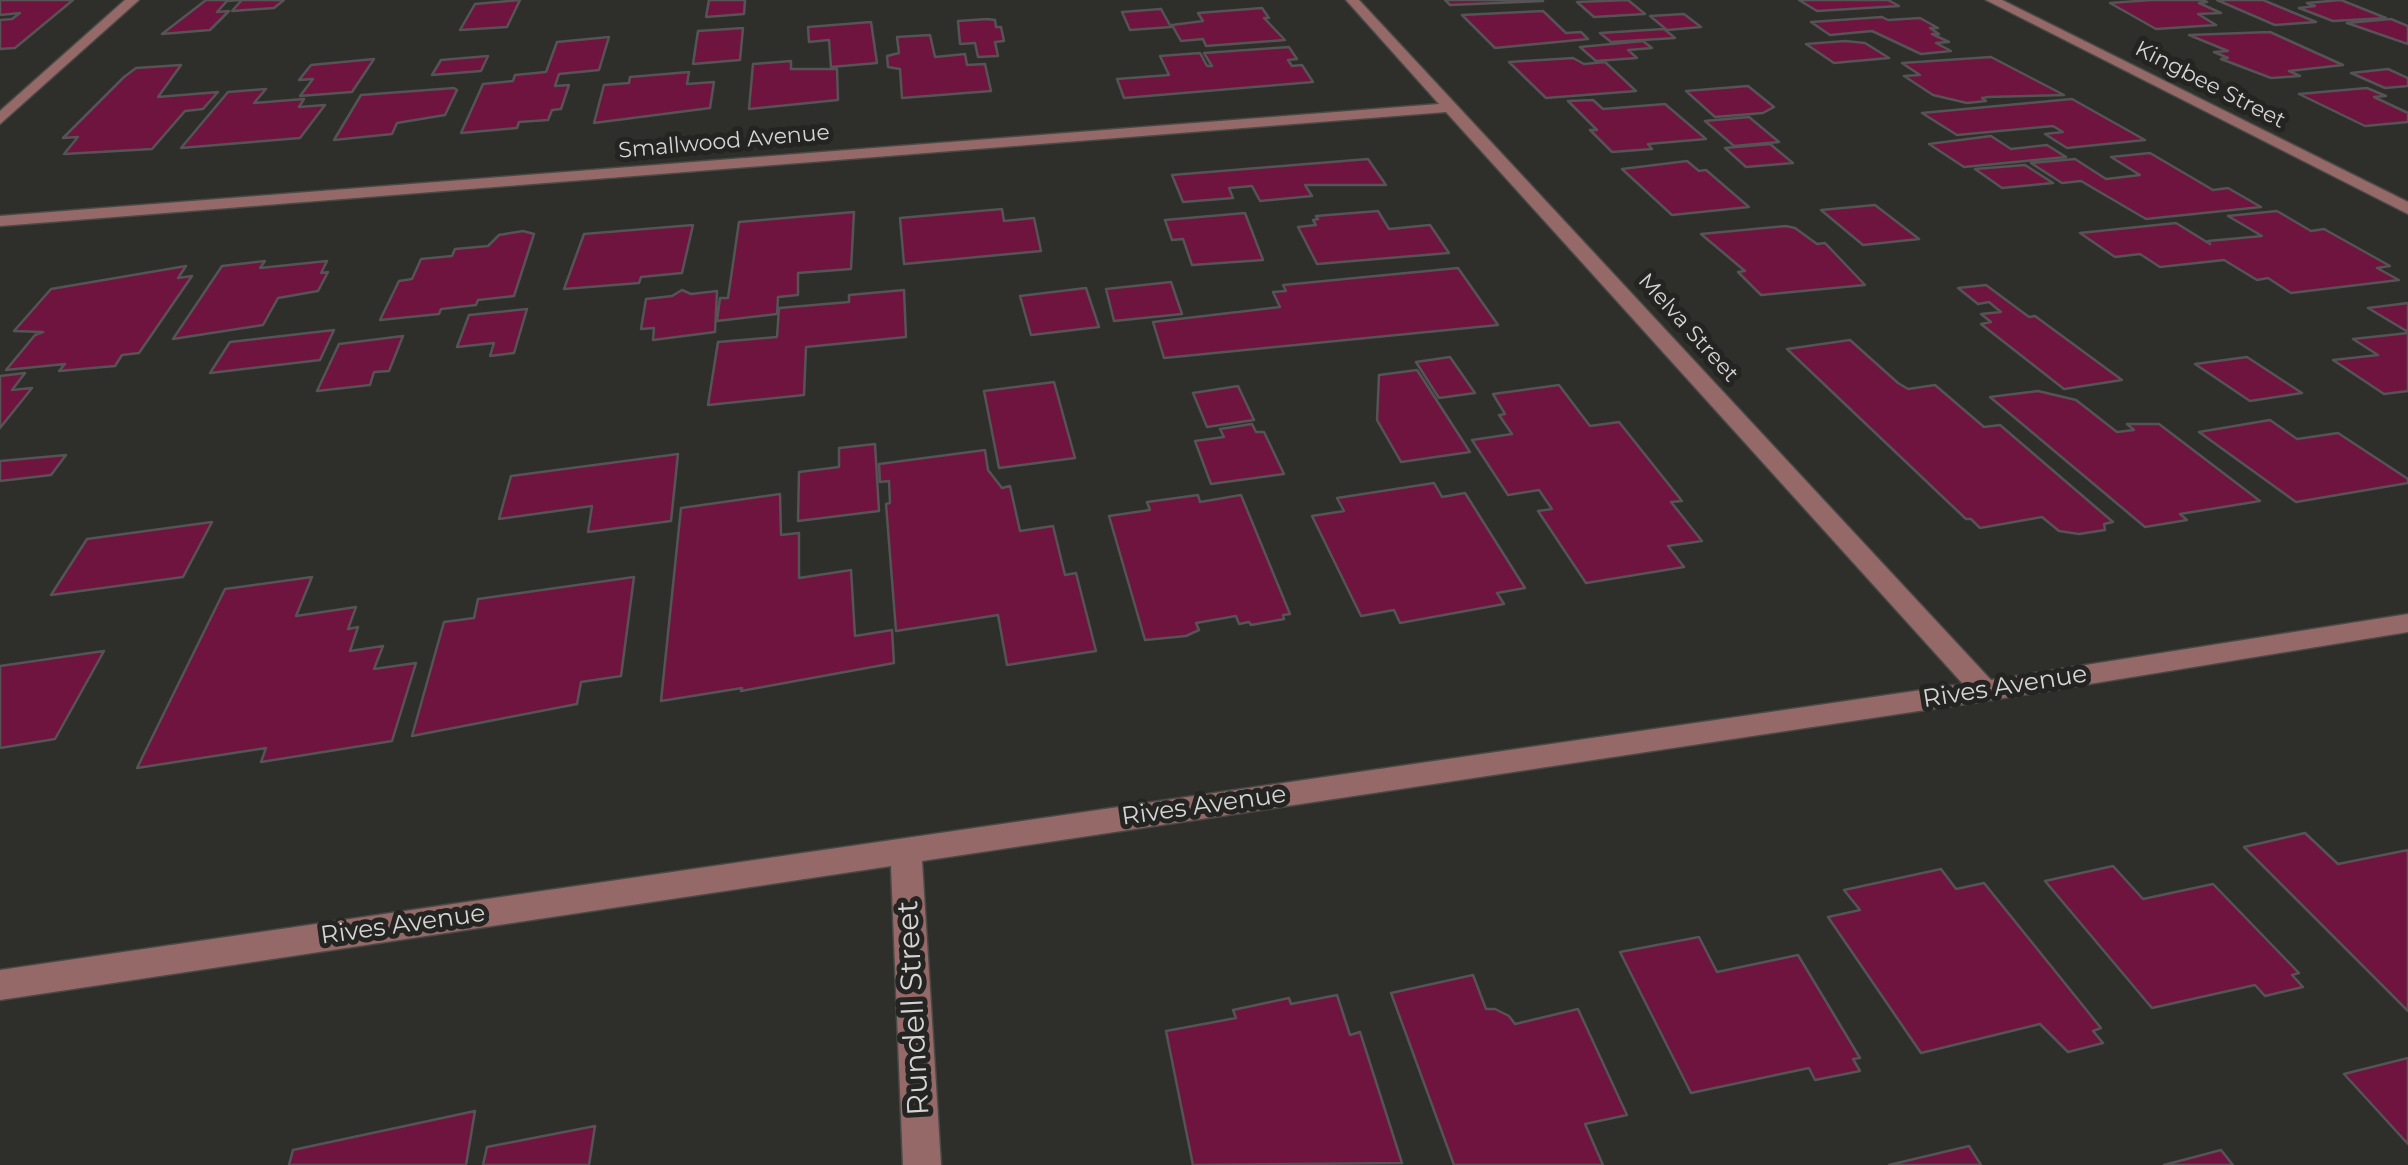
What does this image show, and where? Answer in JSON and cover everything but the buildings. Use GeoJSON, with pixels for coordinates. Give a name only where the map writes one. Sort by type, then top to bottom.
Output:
{"type":"FeatureCollection","features":[{"type":"Feature","properties":{"kind":"street"},"geometry":{"type":"LineString","coordinates":[[0,119],[133,0]]}},
{"type":"Feature","properties":{"kind":"street","name":"Melva Street"},"geometry":{"type":"LineString","coordinates":[[1352,0],[1986,690]]}},
{"type":"Feature","properties":{"kind":"street","name":"Kingbee Street"},"geometry":{"type":"LineString","coordinates":[[1992,0],[2408,209]]}},
{"type":"Feature","properties":{"kind":"street","name":"Smallwood Avenue"},"geometry":{"type":"LineString","coordinates":[[0,221],[1452,106]]}},
{"type":"Feature","properties":{"kind":"street","name":"Rives Avenue"},"geometry":{"type":"LineString","coordinates":[[0,985],[1986,690],[2408,623]]}},
{"type":"Feature","properties":{"kind":"street","name":"Rundell Street"},"geometry":{"type":"LineString","coordinates":[[906,850],[922,1165]]}}]}
